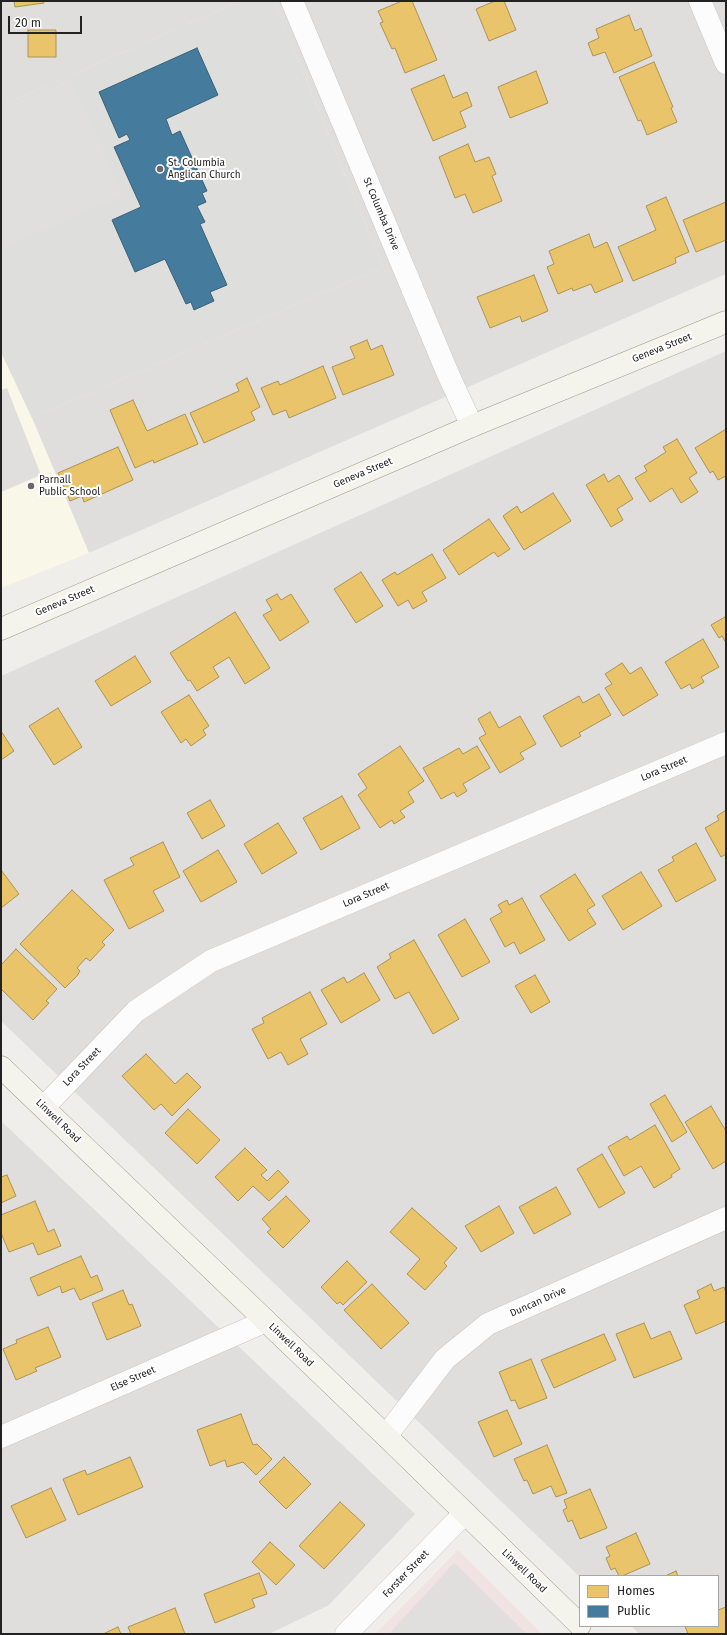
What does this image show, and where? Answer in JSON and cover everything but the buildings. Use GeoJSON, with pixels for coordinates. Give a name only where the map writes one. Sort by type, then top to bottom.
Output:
{"type":"FeatureCollection","features":[{"type":"Feature","properties":{"kind":"main road","name":"Geneva Street"},"geometry":{"type":"LineString","coordinates":[[1,629],[472,426],[726,322]]}},
{"type":"Feature","properties":{"kind":"main road","name":"Linwell Road"},"geometry":{"type":"LineString","coordinates":[[1,1067],[266,1320],[579,1623]]}},
{"type":"Feature","properties":{"kind":"street","name":"St Columba Drive"},"geometry":{"type":"LineString","coordinates":[[292,1],[448,374],[472,426]]}},
{"type":"Feature","properties":{"kind":"street"},"geometry":{"type":"LineString","coordinates":[[700,1],[726,63]]}},
{"type":"Feature","properties":{"kind":"street","name":"Lora Street"},"geometry":{"type":"LineString","coordinates":[[44,1107],[136,1011],[211,960],[726,743]]}},
{"type":"Feature","properties":{"kind":"street","name":"Duncan Drive"},"geometry":{"type":"LineString","coordinates":[[386,1436],[445,1359],[488,1324],[726,1218]]}},
{"type":"Feature","properties":{"kind":"street","name":"Else Street"},"geometry":{"type":"LineString","coordinates":[[1,1437],[266,1320]]}},
{"type":"Feature","properties":{"kind":"street","name":"Forster Street"},"geometry":{"type":"LineString","coordinates":[[346,1634],[465,1513]]}},
{"type":"Feature","properties":{"kind":"shaded area"},"geometry":{"type":"Polygon","coordinates":[[[1,1],[240,1],[1,106],[1,1]]]}},
{"type":"Feature","properties":{"kind":"shaded area"},"geometry":{"type":"Polygon","coordinates":[[[240,1],[274,1],[383,267],[32,418],[1,352],[1,106],[240,1]]]}},
{"type":"Feature","properties":{"kind":"shaded area"},"geometry":{"type":"Polygon","coordinates":[[[274,1],[726,1],[726,274],[89,553],[32,418],[383,267],[274,1]]]}},
{"type":"Feature","properties":{"kind":"shaded area"},"geometry":{"type":"Polygon","coordinates":[[[71,78],[123,195],[1,249],[1,109],[71,78]]]}},
{"type":"Feature","properties":{"kind":"shaded area"},"geometry":{"type":"Polygon","coordinates":[[[726,351],[726,1634],[640,1634],[632,1627],[719,1627],[719,1575],[579,1576],[1,1021],[1,676],[726,351]]]}},
{"type":"Feature","properties":{"kind":"shaded area","name":"Parnall Public School"},"geometry":{"type":"Polygon","coordinates":[[[1,352],[32,418],[89,553],[1,588],[1,352]]]}},
{"type":"Feature","properties":{"kind":"shaded area"},"geometry":{"type":"Polygon","coordinates":[[[7,388],[41,475],[1,492],[1,390],[7,388]]]}},
{"type":"Feature","properties":{"kind":"shaded area"},"geometry":{"type":"Polygon","coordinates":[[[1,1121],[415,1514],[329,1605],[269,1634],[1,1634],[1,1121]]]}},
{"type":"Feature","properties":{"kind":"shaded area"},"geometry":{"type":"Polygon","coordinates":[[[458,1550],[542,1634],[375,1634],[458,1550]]]}},
{"type":"Feature","properties":{"kind":"shaded area"},"geometry":{"type":"Polygon","coordinates":[[[454,1563],[481,1589],[527,1634],[389,1634],[454,1563]]]}},
{"type":"Feature","properties":{"kind":"place","name":"St. Columbia Anglican Church"},"geometry":{"type":"Point","coordinates":[160,169]}},
{"type":"Feature","properties":{"kind":"place","name":"Parnall Public School"},"geometry":{"type":"Point","coordinates":[31,486]}}]}
